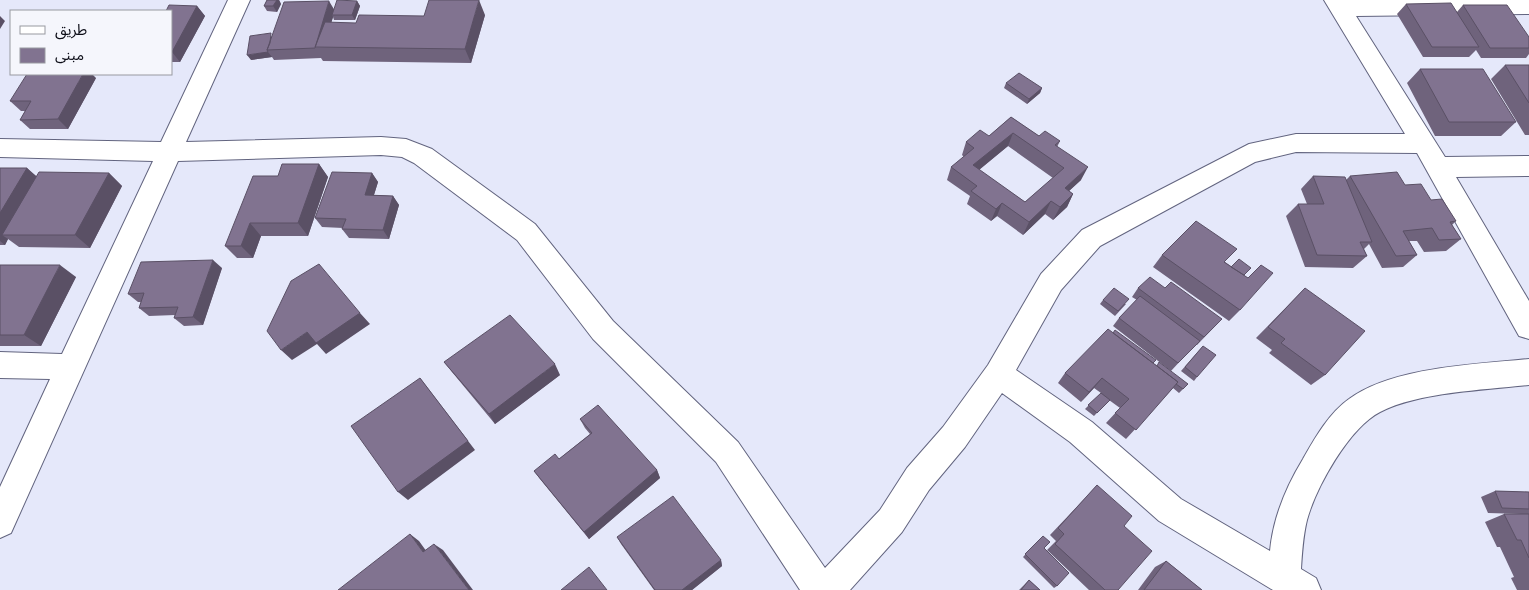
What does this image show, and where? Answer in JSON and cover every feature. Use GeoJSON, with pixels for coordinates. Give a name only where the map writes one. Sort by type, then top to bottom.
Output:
{"type":"FeatureCollection","features":[{"type":"Feature","properties":{"kind":"street"},"geometry":{"type":"LineString","coordinates":[[0,522],[239,0]]}},
{"type":"Feature","properties":{"kind":"street"},"geometry":{"type":"LineString","coordinates":[[1337,4],[1529,8]]}},
{"type":"Feature","properties":{"kind":"street"},"geometry":{"type":"LineString","coordinates":[[1337,4],[1438,166],[1529,327]]}},
{"type":"Feature","properties":{"kind":"street"},"geometry":{"type":"LineString","coordinates":[[827,590],[891,521],[918,479],[954,437],[998,374],[1051,282],[1091,238],[1249,154],[1296,143],[1423,144]]}},
{"type":"Feature","properties":{"kind":"street"},"geometry":{"type":"LineString","coordinates":[[0,148],[170,152],[381,146],[406,148],[423,156],[526,232],[603,330],[726,452],[820,590]]}},
{"type":"Feature","properties":{"kind":"street"},"geometry":{"type":"LineString","coordinates":[[1438,166],[1529,166]]}},
{"type":"Feature","properties":{"kind":"street"},"geometry":{"type":"LineString","coordinates":[[0,365],[71,366]]}},
{"type":"Feature","properties":{"kind":"street"},"geometry":{"type":"LineString","coordinates":[[1294,583],[1290,520],[1318,461],[1343,424],[1368,403],[1430,382],[1529,372]]}},
{"type":"Feature","properties":{"kind":"street"},"geometry":{"type":"LineString","coordinates":[[998,374],[1081,432],[1170,510],[1294,583]]}},
{"type":"Feature","properties":{"kind":"building"},"geometry":{"type":"Polygon","coordinates":[[[267,0],[277,0],[273,6],[264,6],[267,0]]]}},
{"type":"Feature","properties":{"kind":"building"},"geometry":{"type":"Polygon","coordinates":[[[337,0],[357,1],[352,15],[332,15],[337,0]]]}},
{"type":"Feature","properties":{"kind":"building"},"geometry":{"type":"Polygon","coordinates":[[[429,0],[479,0],[465,49],[315,47],[325,22],[356,23],[359,15],[424,16],[429,0]]]}},
{"type":"Feature","properties":{"kind":"building"},"geometry":{"type":"Polygon","coordinates":[[[329,1],[315,48],[267,50],[284,2],[329,1]]]}},
{"type":"Feature","properties":{"kind":"building"},"geometry":{"type":"Polygon","coordinates":[[[1451,3],[1479,47],[1432,47],[1406,4],[1451,3]]]}},
{"type":"Feature","properties":{"kind":"building"},"geometry":{"type":"Polygon","coordinates":[[[169,5],[197,6],[172,52],[172,10],[166,10],[169,5]]]}},
{"type":"Feature","properties":{"kind":"building"},"geometry":{"type":"Polygon","coordinates":[[[1463,5],[1507,5],[1529,37],[1529,48],[1490,48],[1463,5]]]}},
{"type":"Feature","properties":{"kind":"building"},"geometry":{"type":"Polygon","coordinates":[[[271,33],[268,52],[247,55],[250,36],[271,33]]]}},
{"type":"Feature","properties":{"kind":"building"},"geometry":{"type":"Polygon","coordinates":[[[1505,65],[1529,65],[1529,103],[1505,65]]]}},
{"type":"Feature","properties":{"kind":"building"},"geometry":{"type":"Polygon","coordinates":[[[1420,69],[1483,69],[1516,122],[1449,122],[1420,69]]]}},
{"type":"Feature","properties":{"kind":"building"},"geometry":{"type":"Polygon","coordinates":[[[1019,73],[1042,88],[1029,99],[1006,83],[1019,73]]]}},
{"type":"Feature","properties":{"kind":"building"},"geometry":{"type":"Polygon","coordinates":[[[26,75],[82,75],[58,119],[20,120],[31,101],[10,101],[26,75]]]}},
{"type":"Feature","properties":{"kind":"building"},"geometry":{"type":"Polygon","coordinates":[[[1011,117],[1039,136],[1045,131],[1060,141],[1055,145],[1088,167],[1065,188],[1073,194],[1060,207],[1051,201],[1029,222],[1002,203],[996,209],[971,191],[977,186],[951,167],[974,148],[966,142],[980,130],[989,136],[1011,117]],[[1013,133],[973,165],[1025,202],[1064,168],[1013,133]]]}},
{"type":"Feature","properties":{"kind":"building"},"geometry":{"type":"Polygon","coordinates":[[[282,164],[319,164],[298,223],[250,223],[241,246],[225,246],[253,176],[278,176],[282,164]]]}},
{"type":"Feature","properties":{"kind":"building"},"geometry":{"type":"Polygon","coordinates":[[[0,168],[27,168],[0,213],[0,168]]]}},
{"type":"Feature","properties":{"kind":"building"},"geometry":{"type":"Polygon","coordinates":[[[39,172],[109,173],[75,235],[2,235],[39,172]]]}},
{"type":"Feature","properties":{"kind":"building"},"geometry":{"type":"Polygon","coordinates":[[[332,172],[372,173],[365,195],[393,196],[383,230],[342,229],[346,219],[315,218],[332,172]]]}},
{"type":"Feature","properties":{"kind":"building"},"geometry":{"type":"Polygon","coordinates":[[[1397,172],[1405,185],[1421,184],[1431,200],[1442,199],[1456,221],[1450,222],[1461,239],[1439,240],[1432,228],[1403,231],[1417,255],[1396,256],[1350,176],[1397,172]]]}},
{"type":"Feature","properties":{"kind":"building"},"geometry":{"type":"Polygon","coordinates":[[[1313,176],[1345,177],[1372,242],[1360,242],[1367,256],[1317,255],[1298,204],[1324,204],[1313,176]]]}},
{"type":"Feature","properties":{"kind":"building"},"geometry":{"type":"Polygon","coordinates":[[[1196,221],[1237,249],[1224,262],[1248,278],[1261,265],[1273,273],[1240,310],[1162,255],[1196,221]]]}},
{"type":"Feature","properties":{"kind":"building"},"geometry":{"type":"Polygon","coordinates":[[[1239,259],[1251,268],[1244,275],[1231,267],[1239,259]]]}},
{"type":"Feature","properties":{"kind":"building"},"geometry":{"type":"Polygon","coordinates":[[[213,260],[193,317],[174,318],[178,307],[139,308],[144,293],[128,294],[141,262],[213,260]]]}},
{"type":"Feature","properties":{"kind":"building"},"geometry":{"type":"Polygon","coordinates":[[[319,264],[360,313],[316,343],[307,332],[281,350],[267,331],[291,281],[319,264]]]}},
{"type":"Feature","properties":{"kind":"building"},"geometry":{"type":"Polygon","coordinates":[[[0,265],[60,265],[24,335],[0,335],[0,265]]]}},
{"type":"Feature","properties":{"kind":"building"},"geometry":{"type":"Polygon","coordinates":[[[1150,277],[1165,288],[1171,282],[1222,319],[1204,337],[1138,288],[1150,277]]]}},
{"type":"Feature","properties":{"kind":"building"},"geometry":{"type":"Polygon","coordinates":[[[1114,288],[1129,299],[1118,311],[1103,300],[1114,288]]]}},
{"type":"Feature","properties":{"kind":"building"},"geometry":{"type":"Polygon","coordinates":[[[1305,288],[1365,331],[1325,375],[1281,343],[1285,339],[1268,327],[1305,288]]]}},
{"type":"Feature","properties":{"kind":"building"},"geometry":{"type":"Polygon","coordinates":[[[1140,296],[1200,341],[1178,363],[1119,318],[1140,296]]]}},
{"type":"Feature","properties":{"kind":"building"},"geometry":{"type":"Polygon","coordinates":[[[510,315],[555,364],[489,414],[444,362],[510,315]]]}},
{"type":"Feature","properties":{"kind":"building"},"geometry":{"type":"Polygon","coordinates":[[[1108,329],[1178,382],[1136,430],[1115,413],[1129,399],[1102,378],[1089,392],[1065,373],[1108,329]]]}},
{"type":"Feature","properties":{"kind":"building"},"geometry":{"type":"Polygon","coordinates":[[[1115,330],[1156,360],[1153,363],[1113,333],[1115,330]]]}},
{"type":"Feature","properties":{"kind":"building"},"geometry":{"type":"Polygon","coordinates":[[[1203,346],[1216,355],[1197,377],[1185,367],[1203,346]]]}},
{"type":"Feature","properties":{"kind":"building"},"geometry":{"type":"Polygon","coordinates":[[[1159,362],[1188,384],[1183,389],[1176,384],[1178,382],[1157,366],[1159,362]]]}},
{"type":"Feature","properties":{"kind":"building"},"geometry":{"type":"Polygon","coordinates":[[[420,378],[468,441],[398,492],[351,426],[420,378]]]}},
{"type":"Feature","properties":{"kind":"building"},"geometry":{"type":"Polygon","coordinates":[[[1101,393],[1110,400],[1097,413],[1088,405],[1101,393]]]}},
{"type":"Feature","properties":{"kind":"building"},"geometry":{"type":"Polygon","coordinates":[[[598,405],[657,470],[584,532],[534,471],[555,454],[559,459],[592,433],[580,419],[598,405]]]}},
{"type":"Feature","properties":{"kind":"building"},"geometry":{"type":"Polygon","coordinates":[[[1097,485],[1132,516],[1124,526],[1152,551],[1118,590],[1105,590],[1055,544],[1064,534],[1058,528],[1097,485]]]}},
{"type":"Feature","properties":{"kind":"building"},"geometry":{"type":"Polygon","coordinates":[[[1495,491],[1529,492],[1529,509],[1502,508],[1495,491]]]}},
{"type":"Feature","properties":{"kind":"building"},"geometry":{"type":"Polygon","coordinates":[[[673,496],[721,560],[682,590],[655,590],[617,537],[673,496]]]}},
{"type":"Feature","properties":{"kind":"building"},"geometry":{"type":"Polygon","coordinates":[[[1504,514],[1529,514],[1529,558],[1521,540],[1517,540],[1504,514]]]}},
{"type":"Feature","properties":{"kind":"building"},"geometry":{"type":"Polygon","coordinates":[[[410,534],[423,552],[434,544],[469,590],[338,590],[410,534]]]}},
{"type":"Feature","properties":{"kind":"building"},"geometry":{"type":"Polygon","coordinates":[[[1043,536],[1050,542],[1044,548],[1069,573],[1057,586],[1025,554],[1043,536]]]}},
{"type":"Feature","properties":{"kind":"building"},"geometry":{"type":"Polygon","coordinates":[[[1166,561],[1202,590],[1144,590],[1166,561]]]}},
{"type":"Feature","properties":{"kind":"building"},"geometry":{"type":"Polygon","coordinates":[[[589,567],[607,590],[561,590],[589,567]]]}},
{"type":"Feature","properties":{"kind":"building"},"geometry":{"type":"Polygon","coordinates":[[[1029,580],[1040,590],[1021,590],[1029,580]]]}}]}
